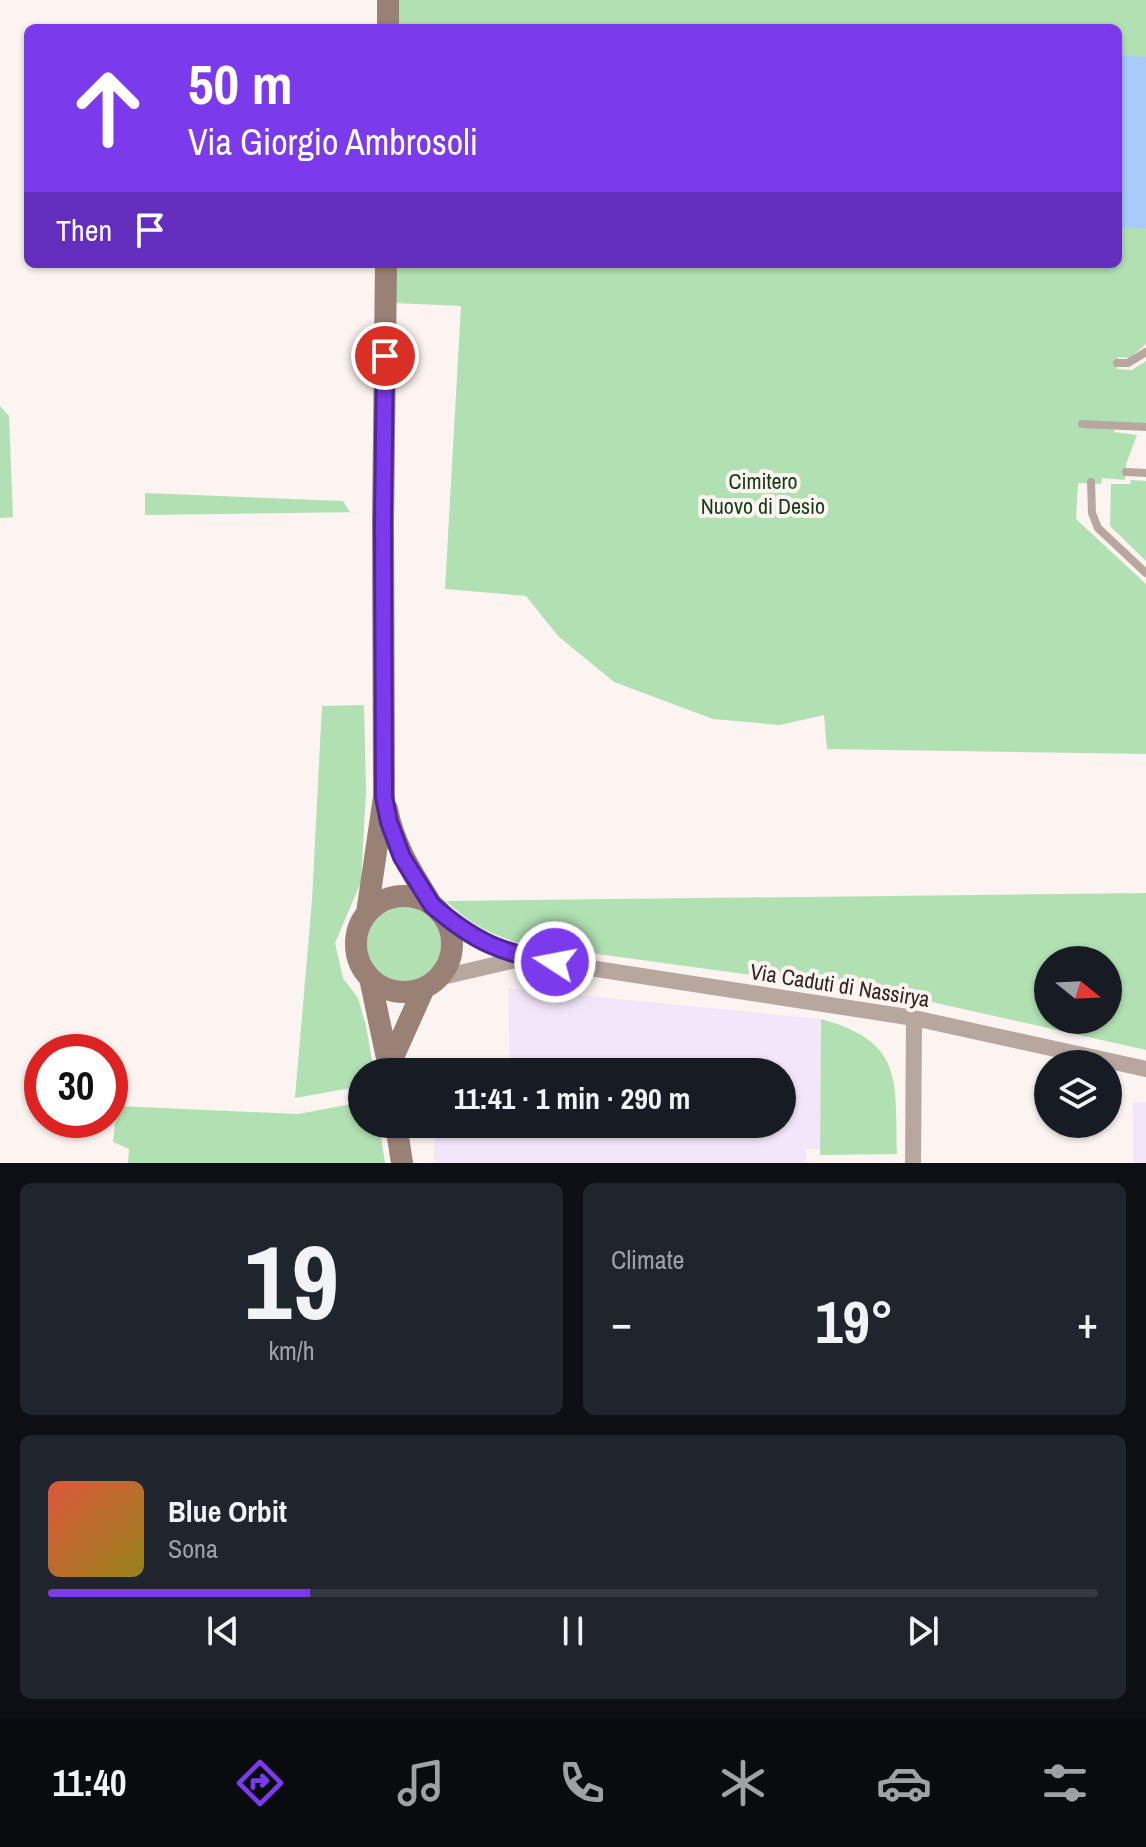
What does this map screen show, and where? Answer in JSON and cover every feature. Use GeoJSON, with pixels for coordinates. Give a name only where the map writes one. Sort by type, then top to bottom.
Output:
{"type":"FeatureCollection","features":[{"type":"Feature","properties":{"kind":"main road"},"geometry":{"type":"LineString","coordinates":[[388,0],[388,24]]}},
{"type":"Feature","properties":{"kind":"main road"},"geometry":{"type":"LineString","coordinates":[[367,913],[384,797],[386,268]]}},
{"type":"Feature","properties":{"kind":"main road"},"geometry":{"type":"LineString","coordinates":[[384,797],[402,857],[447,924],[451,937],[451,952],[446,966],[431,983],[395,1058]]}},
{"type":"Feature","properties":{"kind":"main road"},"geometry":{"type":"LineString","coordinates":[[431,983],[410,992],[395,992],[382,987],[361,967],[356,954],[356,939],[367,913],[381,902],[398,897],[416,898],[435,908]]}},
{"type":"Feature","properties":{"kind":"main road"},"geometry":{"type":"LineString","coordinates":[[370,978],[388,1058]]}},
{"type":"Feature","properties":{"kind":"main road"},"geometry":{"type":"LineString","coordinates":[[398,1138],[402,1163]]}},
{"type":"Feature","properties":{"kind":"street","name":"Via Caduti di Nassirya"},"geometry":{"type":"LineString","coordinates":[[435,908],[479,940],[525,958],[914,1018],[1146,1069]]}},
{"type":"Feature","properties":{"kind":"street","name":"Via Caduti di Nassirya"},"geometry":{"type":"LineString","coordinates":[[431,983],[525,958]]}},
{"type":"Feature","properties":{"kind":"street"},"geometry":{"type":"LineString","coordinates":[[913,1163],[914,1018]]}},
{"type":"Feature","properties":{"kind":"lane"},"geometry":{"type":"LineString","coordinates":[[1117,363],[1128,363],[1146,352]]}},
{"type":"Feature","properties":{"kind":"lane"},"geometry":{"type":"LineString","coordinates":[[1082,424],[1146,427]]}},
{"type":"Feature","properties":{"kind":"lane"},"geometry":{"type":"LineString","coordinates":[[1126,472],[1146,473]]}},
{"type":"Feature","properties":{"kind":"lane"},"geometry":{"type":"LineString","coordinates":[[1091,482],[1092,513],[1098,528],[1146,573]]}},
{"type":"Feature","properties":{"kind":"shaded area"},"geometry":{"type":"Polygon","coordinates":[[[508,988],[821,1019],[820,1149],[806,1149],[806,1163],[434,1163],[434,1138],[796,1138],[796,1058],[510,1058],[508,988]]]}},
{"type":"Feature","properties":{"kind":"shaded area"},"geometry":{"type":"Polygon","coordinates":[[[1146,1102],[1146,1163],[1133,1163],[1133,1103],[1146,1102]]]}},
{"type":"Feature","properties":{"kind":"green space","name":"Cimitero Nuovo di Desio"},"geometry":{"type":"Polygon","coordinates":[[[398,0],[1146,0],[1146,344],[1130,358],[1118,357],[1117,369],[1132,370],[1146,361],[1146,424],[1115,422],[1114,432],[1137,435],[1126,464],[1125,480],[1102,478],[1101,484],[1078,483],[1076,519],[1146,584],[1146,754],[827,749],[824,715],[780,725],[713,719],[614,682],[558,636],[526,596],[445,589],[461,306],[394,303],[394,268],[1122,268],[1122,24],[398,24],[398,0]]]}},
{"type":"Feature","properties":{"kind":"green space"},"geometry":{"type":"Polygon","coordinates":[[[0,406],[9,416],[13,517],[0,518],[0,406]]]}},
{"type":"Feature","properties":{"kind":"green space"},"geometry":{"type":"Polygon","coordinates":[[[1131,480],[1146,481],[1146,561],[1110,526],[1111,484],[1130,484],[1131,480]]]}},
{"type":"Feature","properties":{"kind":"green space"},"geometry":{"type":"Polygon","coordinates":[[[145,493],[343,501],[350,512],[362,512],[145,515],[145,493]]]}},
{"type":"Feature","properties":{"kind":"green space"},"geometry":{"type":"Polygon","coordinates":[[[364,705],[366,791],[361,882],[335,943],[343,978],[358,998],[372,1058],[348,1058],[348,1089],[295,1098],[312,900],[322,706],[364,705]]]}},
{"type":"Feature","properties":{"kind":"green space"},"geometry":{"type":"Polygon","coordinates":[[[1146,893],[1146,1050],[1075,1034],[1122,1034],[1122,946],[1034,946],[1034,1025],[905,996],[524,944],[482,928],[446,901],[1146,893]]]}},
{"type":"Feature","properties":{"kind":"green space"},"geometry":{"type":"Polygon","coordinates":[[[404,907],[418,910],[430,918],[438,930],[441,944],[438,958],[430,970],[418,978],[404,981],[390,978],[378,970],[370,958],[367,944],[370,930],[378,918],[390,910],[404,907]]]}},
{"type":"Feature","properties":{"kind":"green space"},"geometry":{"type":"Polygon","coordinates":[[[821,1019],[868,1039],[881,1052],[894,1084],[897,1154],[820,1155],[821,1019]]]}},
{"type":"Feature","properties":{"kind":"green space"},"geometry":{"type":"Polygon","coordinates":[[[348,1105],[348,1138],[381,1138],[385,1163],[128,1163],[129,1149],[113,1142],[113,1138],[128,1138],[128,1106],[298,1114],[348,1105]]]}},
{"type":"Feature","properties":{"kind":"water"},"geometry":{"type":"Polygon","coordinates":[[[1122,55],[1146,57],[1146,229],[1122,227],[1122,55]]]}},
{"type":"Feature","properties":{"kind":"route"},"geometry":{"type":"LineString","coordinates":[[385,356],[384,797],[389,822],[402,857],[439,911],[479,940],[501,951],[555,962]]}}]}
